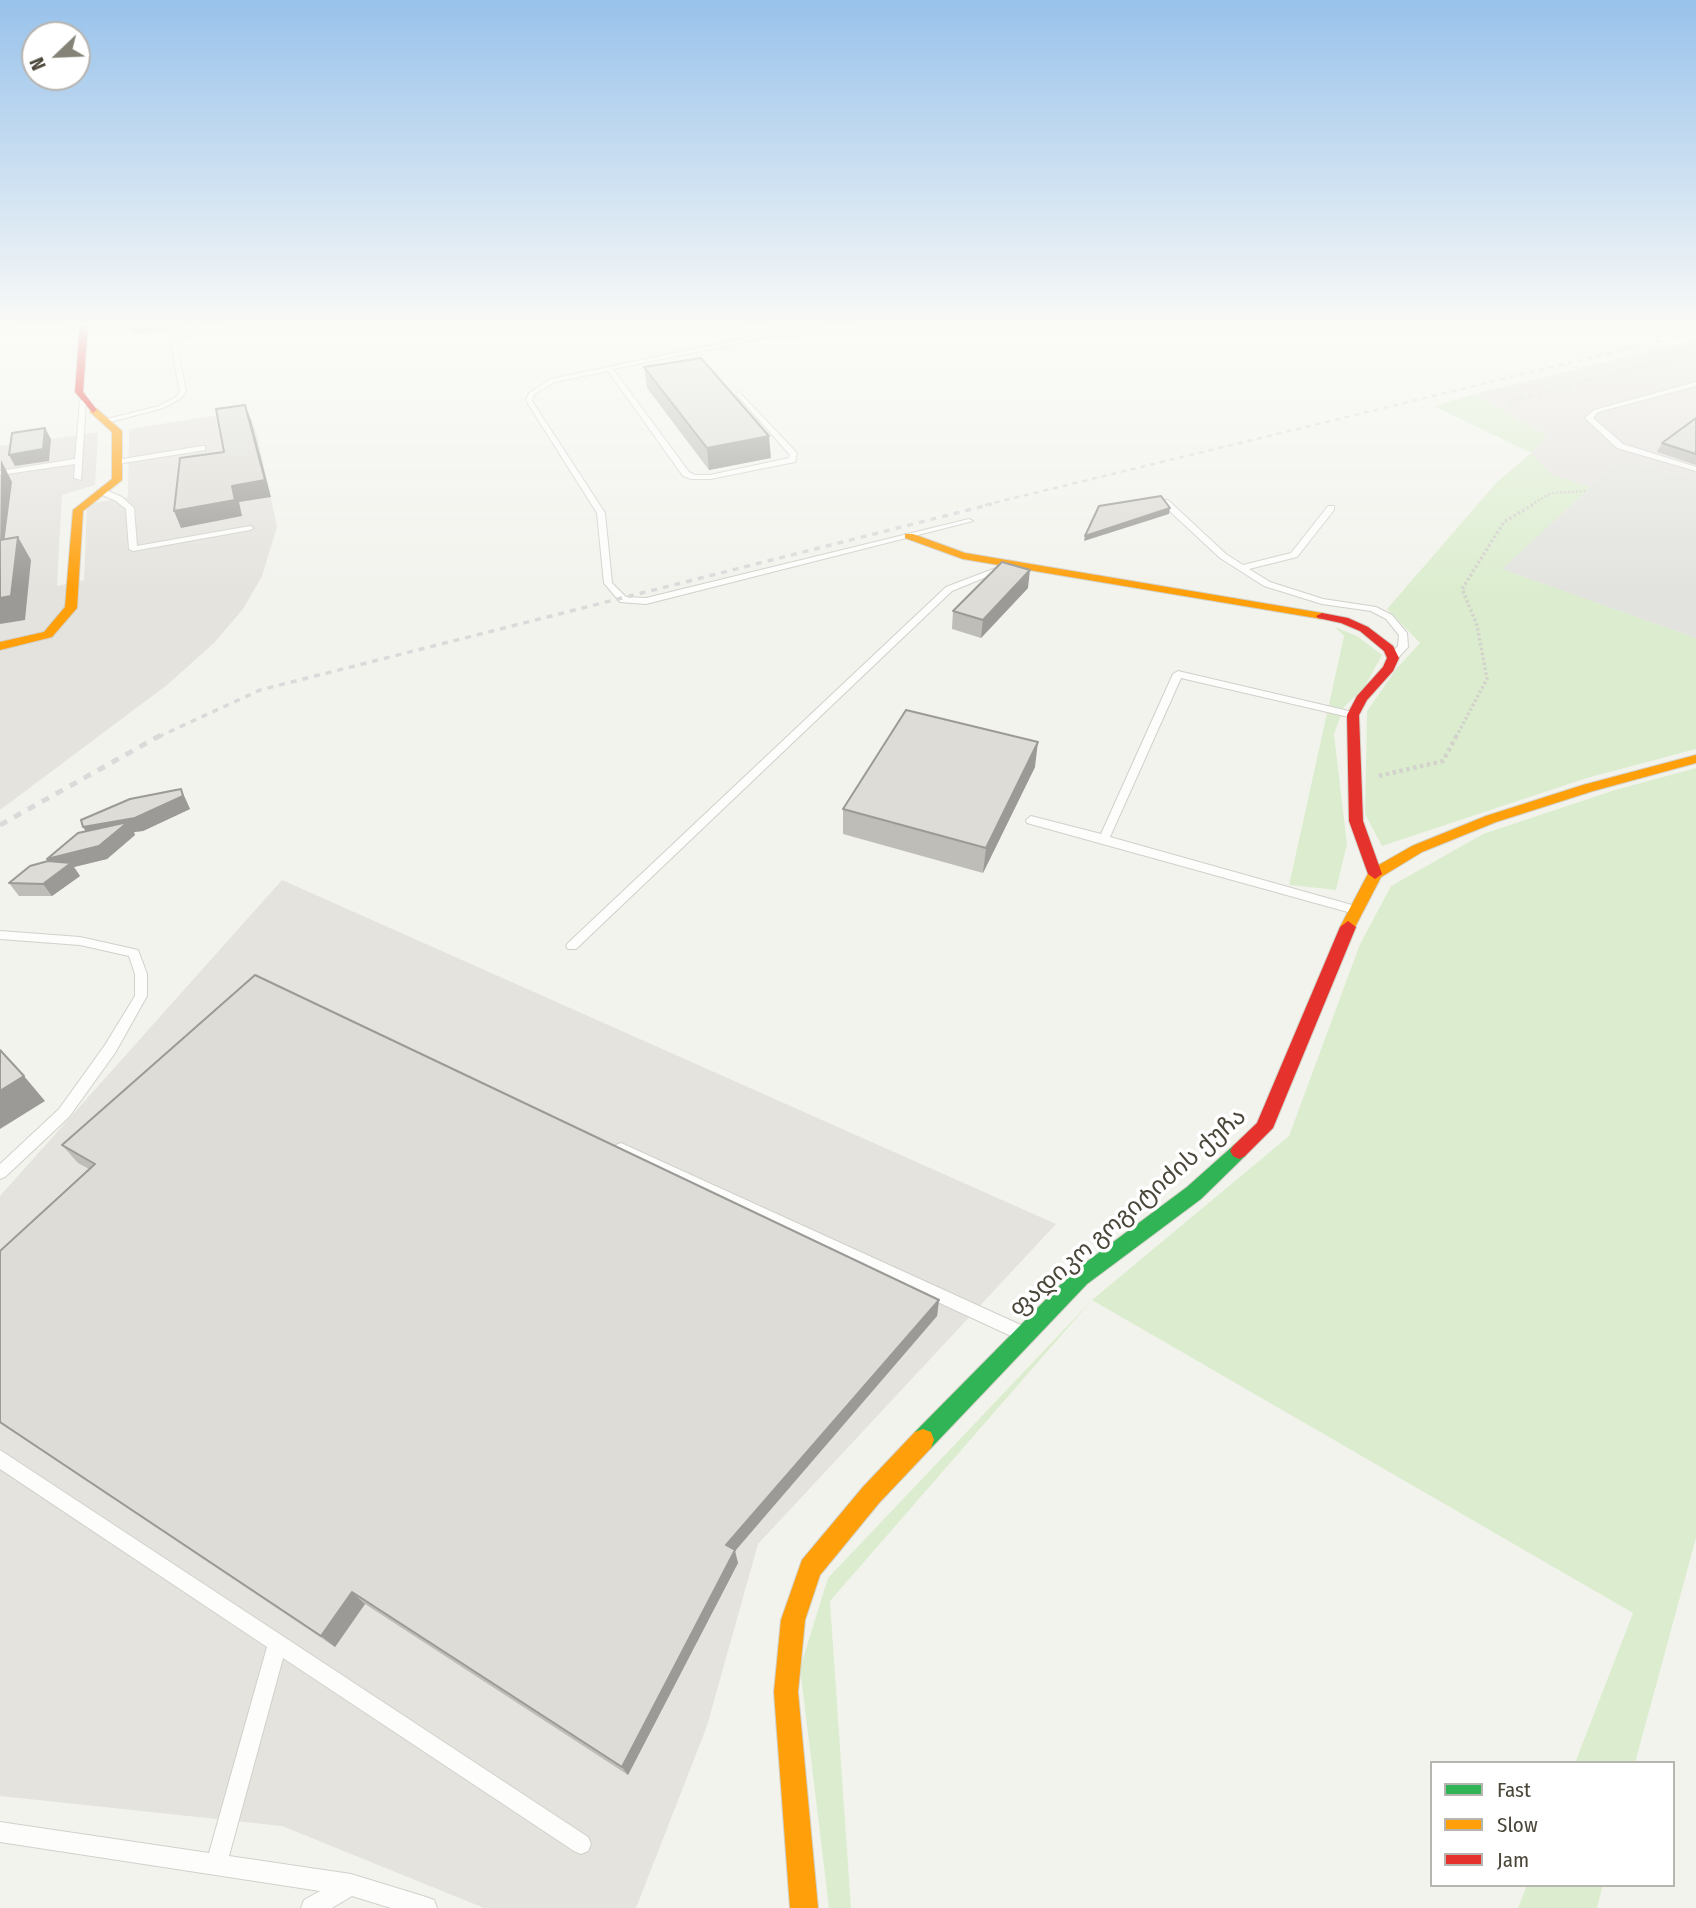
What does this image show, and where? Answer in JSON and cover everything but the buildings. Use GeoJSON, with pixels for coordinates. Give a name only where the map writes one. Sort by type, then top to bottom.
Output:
{"type":"FeatureCollection","features":[{"type":"Feature","properties":{"kind":"street"},"geometry":{"type":"LineString","coordinates":[[0,646],[48,635],[71,608],[78,510],[117,480],[117,431],[96,413]]}},
{"type":"Feature","properties":{"kind":"street"},"geometry":{"type":"LineString","coordinates":[[909,536],[963,556],[1344,620],[1379,640],[1393,658],[1389,668],[1361,699],[1353,715],[1356,821],[1375,874],[1418,849],[1491,819],[1696,759]]}},
{"type":"Feature","properties":{"kind":"street","name":"ფადიკო გოგიტიძის ქუჩა"},"geometry":{"type":"LineString","coordinates":[[804,1908],[786,1692],[793,1620],[810,1568],[871,1495],[1023,1334],[1080,1278],[1194,1193],[1265,1128],[1355,910],[1375,874]]}},
{"type":"Feature","properties":{"kind":"lane"},"geometry":{"type":"LineString","coordinates":[[78,478],[82,413]]}},
{"type":"Feature","properties":{"kind":"lane"},"geometry":{"type":"LineString","coordinates":[[106,422],[139,413]]}},
{"type":"Feature","properties":{"kind":"lane"},"geometry":{"type":"LineString","coordinates":[[537,413],[601,513],[608,583],[623,600],[646,601],[970,521]]}},
{"type":"Feature","properties":{"kind":"lane"},"geometry":{"type":"LineString","coordinates":[[642,413],[686,474],[694,477],[722,475],[792,460],[794,456],[756,413]]}},
{"type":"Feature","properties":{"kind":"lane"},"geometry":{"type":"LineString","coordinates":[[1594,413],[1589,418],[1620,446],[1696,470]]}},
{"type":"Feature","properties":{"kind":"lane"},"geometry":{"type":"LineString","coordinates":[[117,462],[202,449]]}},
{"type":"Feature","properties":{"kind":"lane"},"geometry":{"type":"LineString","coordinates":[[0,473],[79,461]]}},
{"type":"Feature","properties":{"kind":"lane"},"geometry":{"type":"LineString","coordinates":[[103,492],[119,499],[130,508],[134,548],[250,528]]}},
{"type":"Feature","properties":{"kind":"lane"},"geometry":{"type":"LineString","coordinates":[[1165,502],[1223,556],[1280,589],[1322,601],[1373,610],[1389,617],[1404,635],[1403,647],[1393,658]]}},
{"type":"Feature","properties":{"kind":"lane"},"geometry":{"type":"LineString","coordinates":[[1241,568],[1294,555],[1331,508]]}},
{"type":"Feature","properties":{"kind":"lane"},"geometry":{"type":"LineString","coordinates":[[572,946],[949,589],[1014,564]]}},
{"type":"Feature","properties":{"kind":"lane"},"geometry":{"type":"LineString","coordinates":[[1104,839],[1178,674],[1353,715]]}},
{"type":"Feature","properties":{"kind":"lane"},"geometry":{"type":"LineString","coordinates":[[1031,820],[1355,910]]}},
{"type":"Feature","properties":{"kind":"lane"},"geometry":{"type":"LineString","coordinates":[[0,936],[80,941],[134,953],[141,974],[141,996],[64,1114],[0,1173]]}},
{"type":"Feature","properties":{"kind":"lane"},"geometry":{"type":"LineString","coordinates":[[611,1144],[1023,1334]]}},
{"type":"Feature","properties":{"kind":"lane"},"geometry":{"type":"LineString","coordinates":[[0,1459],[581,1844]]}},
{"type":"Feature","properties":{"kind":"lane"},"geometry":{"type":"LineString","coordinates":[[215,1865],[278,1643]]}},
{"type":"Feature","properties":{"kind":"lane"},"geometry":{"type":"LineString","coordinates":[[0,1832],[351,1885],[426,1908]]}},
{"type":"Feature","properties":{"kind":"lane"},"geometry":{"type":"LineString","coordinates":[[312,1908],[351,1885]]}},
{"type":"Feature","properties":{"kind":"path"},"geometry":{"type":"LineString","coordinates":[[1354,782],[1443,761],[1487,679],[1477,625],[1462,589],[1504,522],[1551,493],[1586,491]]}},
{"type":"Feature","properties":{"kind":"shaded area"},"geometry":{"type":"Polygon","coordinates":[[[231,413],[239,413],[240,416],[249,414],[257,434],[277,527],[262,576],[243,609],[214,643],[167,685],[0,810],[0,446],[98,432],[95,485],[62,495],[57,586],[84,580],[87,504],[128,497],[129,429],[231,413]]]}},
{"type":"Feature","properties":{"kind":"shaded area"},"geometry":{"type":"Polygon","coordinates":[[[1508,413],[1696,413],[1696,480],[1621,459],[1591,487],[1551,474],[1531,453],[1546,435],[1508,413]]]}},
{"type":"Feature","properties":{"kind":"shaded area"},"geometry":{"type":"Polygon","coordinates":[[[1621,459],[1696,480],[1696,638],[1502,569],[1621,459]]]}},
{"type":"Feature","properties":{"kind":"shaded area"},"geometry":{"type":"Polygon","coordinates":[[[282,880],[1056,1224],[758,1544],[707,1726],[636,1908],[484,1908],[282,1826],[0,1796],[0,1196],[282,880]]]}},
{"type":"Feature","properties":{"kind":"green space"},"geometry":{"type":"Polygon","coordinates":[[[1449,413],[1508,413],[1547,436],[1531,453],[1449,413]]]}},
{"type":"Feature","properties":{"kind":"green space"},"geometry":{"type":"Polygon","coordinates":[[[1531,453],[1551,474],[1591,487],[1503,569],[1696,638],[1696,749],[1587,778],[1382,846],[1365,814],[1367,711],[1397,668],[1420,643],[1387,609],[1497,482],[1531,453]]]}},
{"type":"Feature","properties":{"kind":"green space"},"geometry":{"type":"Polygon","coordinates":[[[1335,627],[1357,636],[1382,655],[1364,688],[1344,707],[1334,734],[1347,844],[1336,890],[1289,885],[1344,636],[1335,627]]]}},
{"type":"Feature","properties":{"kind":"green space"},"geometry":{"type":"Polygon","coordinates":[[[1696,768],[1696,1538],[1636,1761],[1576,1761],[1633,1613],[1092,1300],[1289,1136],[1360,944],[1391,886],[1483,834],[1615,790],[1696,768]]]}},
{"type":"Feature","properties":{"kind":"green space"},"geometry":{"type":"Polygon","coordinates":[[[1092,1300],[830,1601],[851,1908],[829,1908],[800,1668],[828,1578],[1092,1300]]]}},
{"type":"Feature","properties":{"kind":"green space"},"geometry":{"type":"Polygon","coordinates":[[[1526,1887],[1602,1887],[1597,1908],[1518,1908],[1526,1887]]]}},
{"type":"Feature","properties":{"kind":"railway"},"geometry":{"type":"LineString","coordinates":[[985,505],[1363,413]]}},
{"type":"Feature","properties":{"kind":"railway"},"geometry":{"type":"LineString","coordinates":[[158,737],[260,690],[992,504]]}},
{"type":"Feature","properties":{"kind":"railway"},"geometry":{"type":"LineString","coordinates":[[0,825],[161,735]]}},
{"type":"Feature","properties":{"kind":"traffic: fast"},"geometry":{"type":"LineString","coordinates":[[923,1440],[1080,1278],[1194,1193],[1239,1151]]}},
{"type":"Feature","properties":{"kind":"traffic: slow"},"geometry":{"type":"LineString","coordinates":[[0,646],[48,635],[71,608],[78,510],[117,480],[117,431],[96,413]]}},
{"type":"Feature","properties":{"kind":"traffic: slow"},"geometry":{"type":"LineString","coordinates":[[909,536],[963,556],[1322,616]]}},
{"type":"Feature","properties":{"kind":"traffic: slow"},"geometry":{"type":"LineString","coordinates":[[1348,927],[1375,874],[1417,849],[1491,819],[1588,788],[1696,759]]}},
{"type":"Feature","properties":{"kind":"traffic: slow"},"geometry":{"type":"LineString","coordinates":[[804,1908],[786,1692],[793,1620],[810,1568],[871,1495],[923,1440]]}},
{"type":"Feature","properties":{"kind":"traffic: jam"},"geometry":{"type":"LineString","coordinates":[[1322,616],[1344,620],[1364,629],[1389,649],[1393,658],[1389,668],[1361,699],[1353,715],[1356,821],[1375,874]]}},
{"type":"Feature","properties":{"kind":"traffic: jam"},"geometry":{"type":"LineString","coordinates":[[1239,1151],[1264,1128],[1348,927]]}}]}
